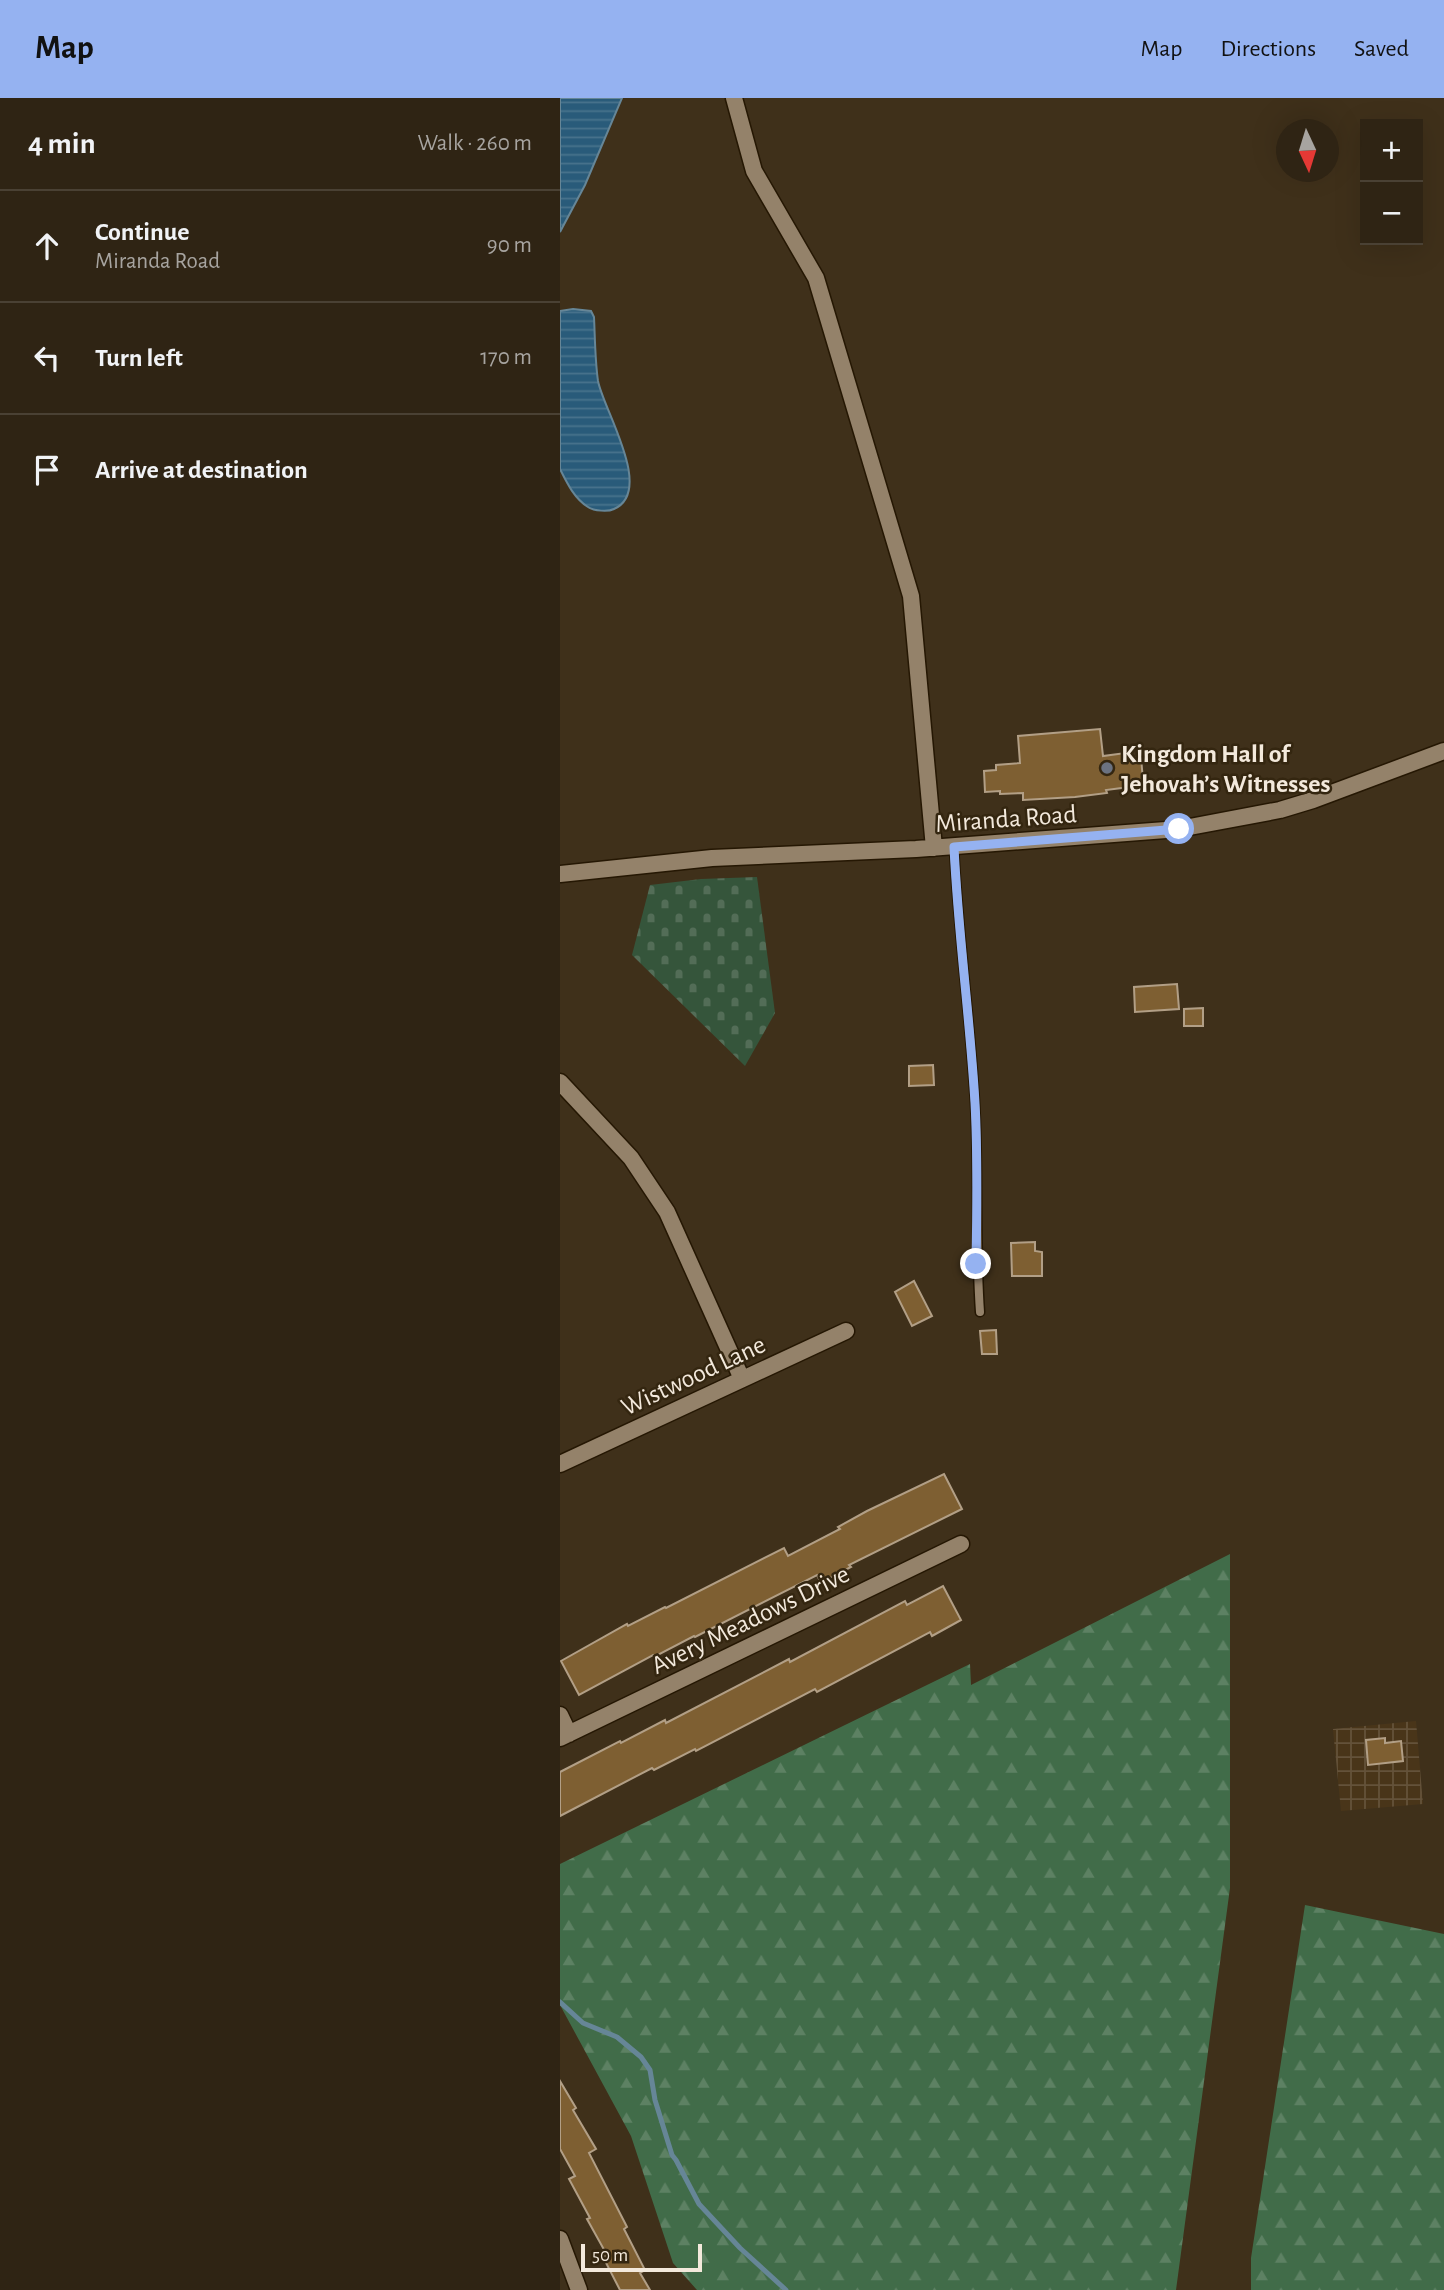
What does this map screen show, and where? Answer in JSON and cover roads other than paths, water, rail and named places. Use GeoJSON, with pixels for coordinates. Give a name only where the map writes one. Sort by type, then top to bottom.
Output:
{"type":"FeatureCollection","features":[{"type":"Feature","properties":{"kind":"street"},"geometry":{"type":"LineString","coordinates":[[734,98],[754,171],[816,278],[911,596],[934,848]]}},
{"type":"Feature","properties":{"kind":"street","name":"Miranda Road"},"geometry":{"type":"LineString","coordinates":[[560,874],[712,858],[954,847],[1179,829],[1280,810],[1349,789],[1444,751]]}},
{"type":"Feature","properties":{"kind":"street"},"geometry":{"type":"LineString","coordinates":[[560,1082],[631,1158],[667,1212],[742,1379]]}},
{"type":"Feature","properties":{"kind":"street","name":"Wistwood Lane"},"geometry":{"type":"LineString","coordinates":[[560,1464],[846,1331]]}},
{"type":"Feature","properties":{"kind":"street","name":"Avery Meadows Drive"},"geometry":{"type":"LineString","coordinates":[[564,1736],[961,1544]]}},
{"type":"Feature","properties":{"kind":"street"},"geometry":{"type":"LineString","coordinates":[[560,1715],[564,1736]]}},
{"type":"Feature","properties":{"kind":"street"},"geometry":{"type":"LineString","coordinates":[[561,2243],[579,2290]]}},
{"type":"Feature","properties":{"kind":"lane"},"geometry":{"type":"LineString","coordinates":[[954,847],[957,910],[975,1101],[978,1189],[976,1264],[980,1312]]}},
{"type":"Feature","properties":{"kind":"water"},"geometry":{"type":"Polygon","coordinates":[[[560,98],[622,98],[585,185],[560,232],[560,98]]]}},
{"type":"Feature","properties":{"kind":"water"},"geometry":{"type":"Polygon","coordinates":[[[560,311],[591,311],[594,317],[598,381],[628,468],[630,485],[625,499],[611,510],[594,509],[583,503],[571,490],[560,469],[560,311]]]}},
{"type":"Feature","properties":{"kind":"waterway"},"geometry":{"type":"LineString","coordinates":[[560,2002],[583,2023],[617,2037],[641,2057],[650,2070],[655,2100],[672,2155],[699,2204],[740,2248],[786,2290]]}},
{"type":"Feature","properties":{"kind":"place","name":"Kingdom Hall of Jehovah’s Witnesses"},"geometry":{"type":"Point","coordinates":[1107,768]}}]}
